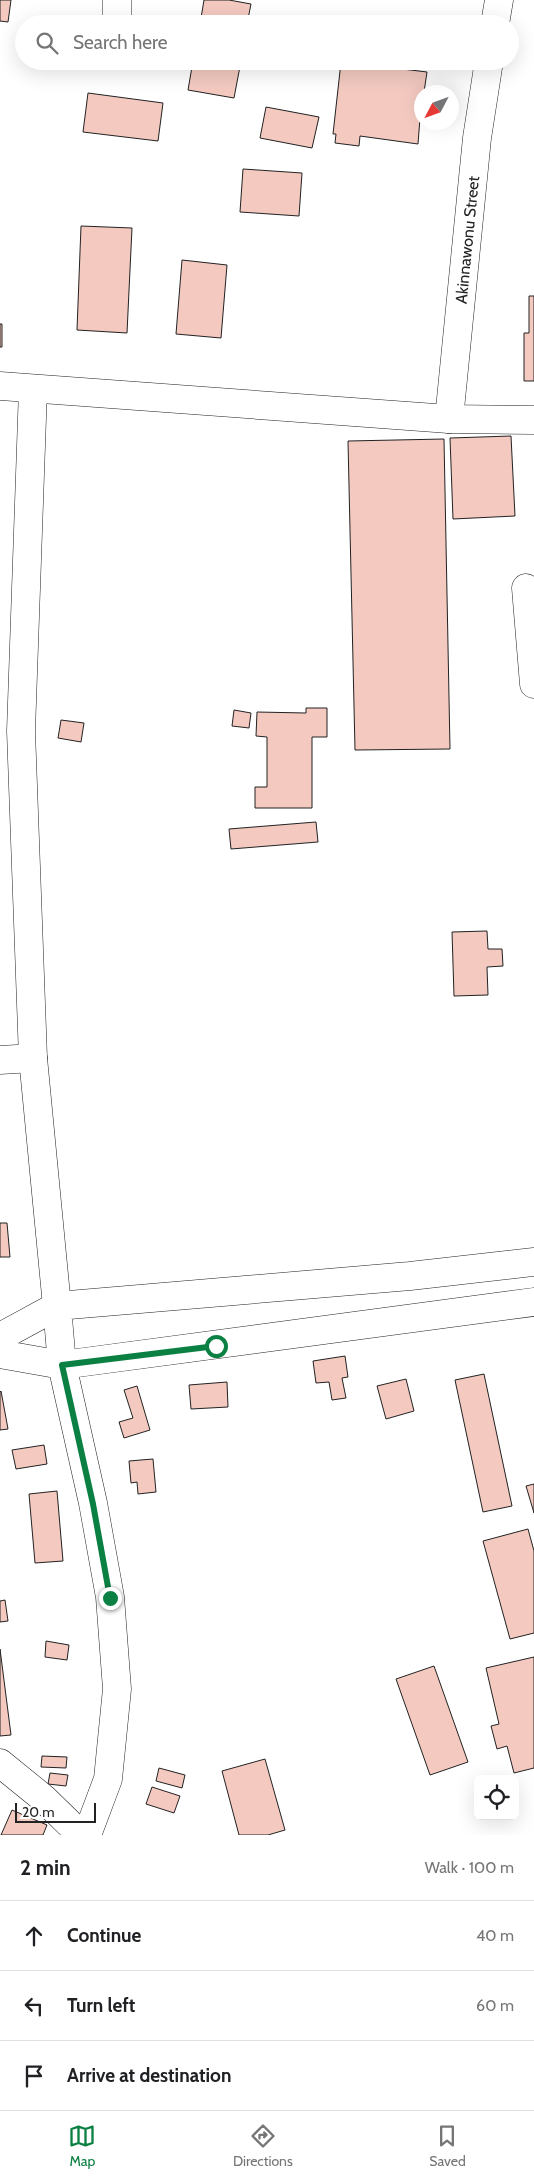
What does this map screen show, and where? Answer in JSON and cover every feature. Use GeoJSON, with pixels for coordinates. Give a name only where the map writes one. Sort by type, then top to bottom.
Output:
{"type":"FeatureCollection","features":[{"type":"Feature","properties":{"kind":"street"},"geometry":{"type":"LineString","coordinates":[[117,15],[118,0]]}},
{"type":"Feature","properties":{"kind":"street"},"geometry":{"type":"LineString","coordinates":[[496,15],[499,0]]}},
{"type":"Feature","properties":{"kind":"street","name":"Akinnawonu Street"},"geometry":{"type":"LineString","coordinates":[[450,418],[477,138],[488,70]]}},
{"type":"Feature","properties":{"kind":"street"},"geometry":{"type":"LineString","coordinates":[[0,386],[450,418],[534,420]]}},
{"type":"Feature","properties":{"kind":"street"},"geometry":{"type":"LineString","coordinates":[[33,389],[10,731],[33,1058],[58,1306],[62,1365],[93,1504],[110,1598],[117,1688],[108,1778],[87,1835]]}},
{"type":"Feature","properties":{"kind":"street"},"geometry":{"type":"LineString","coordinates":[[526,588],[534,684]]}},
{"type":"Feature","properties":{"kind":"street"},"geometry":{"type":"LineString","coordinates":[[0,1060],[33,1058]]}},
{"type":"Feature","properties":{"kind":"street"},"geometry":{"type":"LineString","coordinates":[[0,1336],[58,1306],[410,1276],[534,1262]]}},
{"type":"Feature","properties":{"kind":"street"},"geometry":{"type":"LineString","coordinates":[[0,1354],[62,1365],[534,1302]]}},
{"type":"Feature","properties":{"kind":"street"},"geometry":{"type":"LineString","coordinates":[[0,1763],[43,1798],[81,1835]]}},
{"type":"Feature","properties":{"kind":"building"},"geometry":{"type":"Polygon","coordinates":[[[0,0],[11,0],[8,22],[0,21],[0,0]]]}},
{"type":"Feature","properties":{"kind":"building"},"geometry":{"type":"Polygon","coordinates":[[[204,0],[229,0],[251,4],[249,15],[202,15],[204,0]]]}},
{"type":"Feature","properties":{"kind":"building"},"geometry":{"type":"Polygon","coordinates":[[[191,70],[239,70],[234,98],[188,90],[191,70]]]}},
{"type":"Feature","properties":{"kind":"building"},"geometry":{"type":"Polygon","coordinates":[[[340,70],[411,70],[427,72],[425,85],[414,85],[414,130],[419,130],[418,144],[360,136],[359,146],[335,143],[336,134],[333,134],[340,70]]]}},
{"type":"Feature","properties":{"kind":"building"},"geometry":{"type":"Polygon","coordinates":[[[88,93],[163,103],[158,141],[83,132],[88,93]]]}},
{"type":"Feature","properties":{"kind":"building"},"geometry":{"type":"Polygon","coordinates":[[[266,107],[319,117],[312,148],[260,138],[266,107]]]}},
{"type":"Feature","properties":{"kind":"building"},"geometry":{"type":"Polygon","coordinates":[[[243,169],[302,173],[299,216],[240,212],[243,169]]]}},
{"type":"Feature","properties":{"kind":"building"},"geometry":{"type":"Polygon","coordinates":[[[81,226],[132,228],[127,333],[77,330],[81,226]]]}},
{"type":"Feature","properties":{"kind":"building"},"geometry":{"type":"Polygon","coordinates":[[[182,260],[227,265],[221,338],[176,334],[182,260]]]}},
{"type":"Feature","properties":{"kind":"building"},"geometry":{"type":"Polygon","coordinates":[[[529,296],[534,296],[534,381],[524,381],[524,333],[529,333],[529,296]]]}},
{"type":"Feature","properties":{"kind":"building"},"geometry":{"type":"Polygon","coordinates":[[[0,324],[2,324],[2,347],[0,347],[0,324]]]}},
{"type":"Feature","properties":{"kind":"building"},"geometry":{"type":"Polygon","coordinates":[[[511,436],[515,516],[453,519],[450,438],[511,436]]]}},
{"type":"Feature","properties":{"kind":"building"},"geometry":{"type":"Polygon","coordinates":[[[444,439],[450,749],[355,750],[348,441],[444,439]]]}},
{"type":"Feature","properties":{"kind":"building"},"geometry":{"type":"Polygon","coordinates":[[[306,708],[327,708],[327,737],[312,737],[312,808],[255,808],[255,787],[267,787],[267,737],[256,736],[257,712],[306,713],[306,708]]]}},
{"type":"Feature","properties":{"kind":"building"},"geometry":{"type":"Polygon","coordinates":[[[234,710],[251,713],[249,728],[232,726],[234,710]]]}},
{"type":"Feature","properties":{"kind":"building"},"geometry":{"type":"Polygon","coordinates":[[[61,720],[84,723],[81,742],[58,738],[61,720]]]}},
{"type":"Feature","properties":{"kind":"building"},"geometry":{"type":"Polygon","coordinates":[[[316,822],[318,842],[231,849],[229,829],[316,822]]]}},
{"type":"Feature","properties":{"kind":"building"},"geometry":{"type":"Polygon","coordinates":[[[487,931],[488,949],[502,949],[503,966],[487,967],[488,995],[454,996],[452,932],[487,931]]]}},
{"type":"Feature","properties":{"kind":"building"},"geometry":{"type":"Polygon","coordinates":[[[0,1223],[7,1223],[10,1257],[0,1257],[0,1223]]]}},
{"type":"Feature","properties":{"kind":"building"},"geometry":{"type":"Polygon","coordinates":[[[345,1356],[348,1377],[342,1378],[346,1398],[332,1400],[329,1382],[316,1383],[313,1361],[345,1356]]]}},
{"type":"Feature","properties":{"kind":"building"},"geometry":{"type":"Polygon","coordinates":[[[484,1374],[512,1506],[483,1512],[455,1380],[484,1374]]]}},
{"type":"Feature","properties":{"kind":"building"},"geometry":{"type":"Polygon","coordinates":[[[406,1379],[414,1411],[386,1419],[377,1386],[406,1379]]]}},
{"type":"Feature","properties":{"kind":"building"},"geometry":{"type":"Polygon","coordinates":[[[227,1382],[228,1407],[191,1409],[189,1385],[227,1382]]]}},
{"type":"Feature","properties":{"kind":"building"},"geometry":{"type":"Polygon","coordinates":[[[137,1386],[150,1430],[124,1438],[119,1422],[133,1418],[124,1390],[137,1386]]]}},
{"type":"Feature","properties":{"kind":"building"},"geometry":{"type":"Polygon","coordinates":[[[0,1392],[8,1429],[0,1430],[0,1392]]]}},
{"type":"Feature","properties":{"kind":"building"},"geometry":{"type":"Polygon","coordinates":[[[44,1445],[47,1464],[16,1469],[12,1450],[44,1445]]]}},
{"type":"Feature","properties":{"kind":"building"},"geometry":{"type":"Polygon","coordinates":[[[153,1459],[156,1492],[138,1494],[137,1482],[131,1483],[129,1461],[153,1459]]]}},
{"type":"Feature","properties":{"kind":"building"},"geometry":{"type":"Polygon","coordinates":[[[534,1484],[534,1513],[526,1486],[534,1484]]]}},
{"type":"Feature","properties":{"kind":"building"},"geometry":{"type":"Polygon","coordinates":[[[57,1491],[63,1561],[35,1563],[29,1494],[57,1491]]]}},
{"type":"Feature","properties":{"kind":"building"},"geometry":{"type":"Polygon","coordinates":[[[528,1529],[534,1551],[534,1633],[510,1639],[483,1541],[528,1529]]]}},
{"type":"Feature","properties":{"kind":"building"},"geometry":{"type":"Polygon","coordinates":[[[5,1600],[8,1621],[0,1622],[0,1601],[5,1600]]]}},
{"type":"Feature","properties":{"kind":"building"},"geometry":{"type":"Polygon","coordinates":[[[46,1641],[69,1645],[67,1660],[45,1657],[46,1641]]]}},
{"type":"Feature","properties":{"kind":"building"},"geometry":{"type":"Polygon","coordinates":[[[0,1649],[11,1735],[0,1736],[0,1649]]]}},
{"type":"Feature","properties":{"kind":"building"},"geometry":{"type":"Polygon","coordinates":[[[534,1657],[534,1768],[514,1773],[507,1746],[497,1749],[491,1726],[499,1724],[486,1668],[534,1657]]]}},
{"type":"Feature","properties":{"kind":"building"},"geometry":{"type":"Polygon","coordinates":[[[434,1666],[468,1762],[430,1775],[396,1679],[434,1666]]]}},
{"type":"Feature","properties":{"kind":"building"},"geometry":{"type":"Polygon","coordinates":[[[42,1756],[67,1757],[66,1768],[41,1767],[42,1756]]]}},
{"type":"Feature","properties":{"kind":"building"},"geometry":{"type":"Polygon","coordinates":[[[265,1759],[285,1830],[268,1835],[239,1835],[222,1771],[265,1759]]]}},
{"type":"Feature","properties":{"kind":"building"},"geometry":{"type":"Polygon","coordinates":[[[159,1768],[185,1775],[182,1788],[156,1781],[159,1768]]]}},
{"type":"Feature","properties":{"kind":"building"},"geometry":{"type":"Polygon","coordinates":[[[50,1773],[68,1775],[66,1786],[48,1784],[50,1773]]]}},
{"type":"Feature","properties":{"kind":"building"},"geometry":{"type":"Polygon","coordinates":[[[152,1787],[180,1796],[174,1813],[146,1804],[152,1787]]]}},
{"type":"Feature","properties":{"kind":"building"},"geometry":{"type":"Polygon","coordinates":[[[12,1810],[47,1825],[43,1835],[1,1835],[12,1810]]]}},
{"type":"Feature","properties":{"kind":"route"},"geometry":{"type":"LineString","coordinates":[[110,1598],[93,1504],[62,1365],[216,1346]]}}]}
